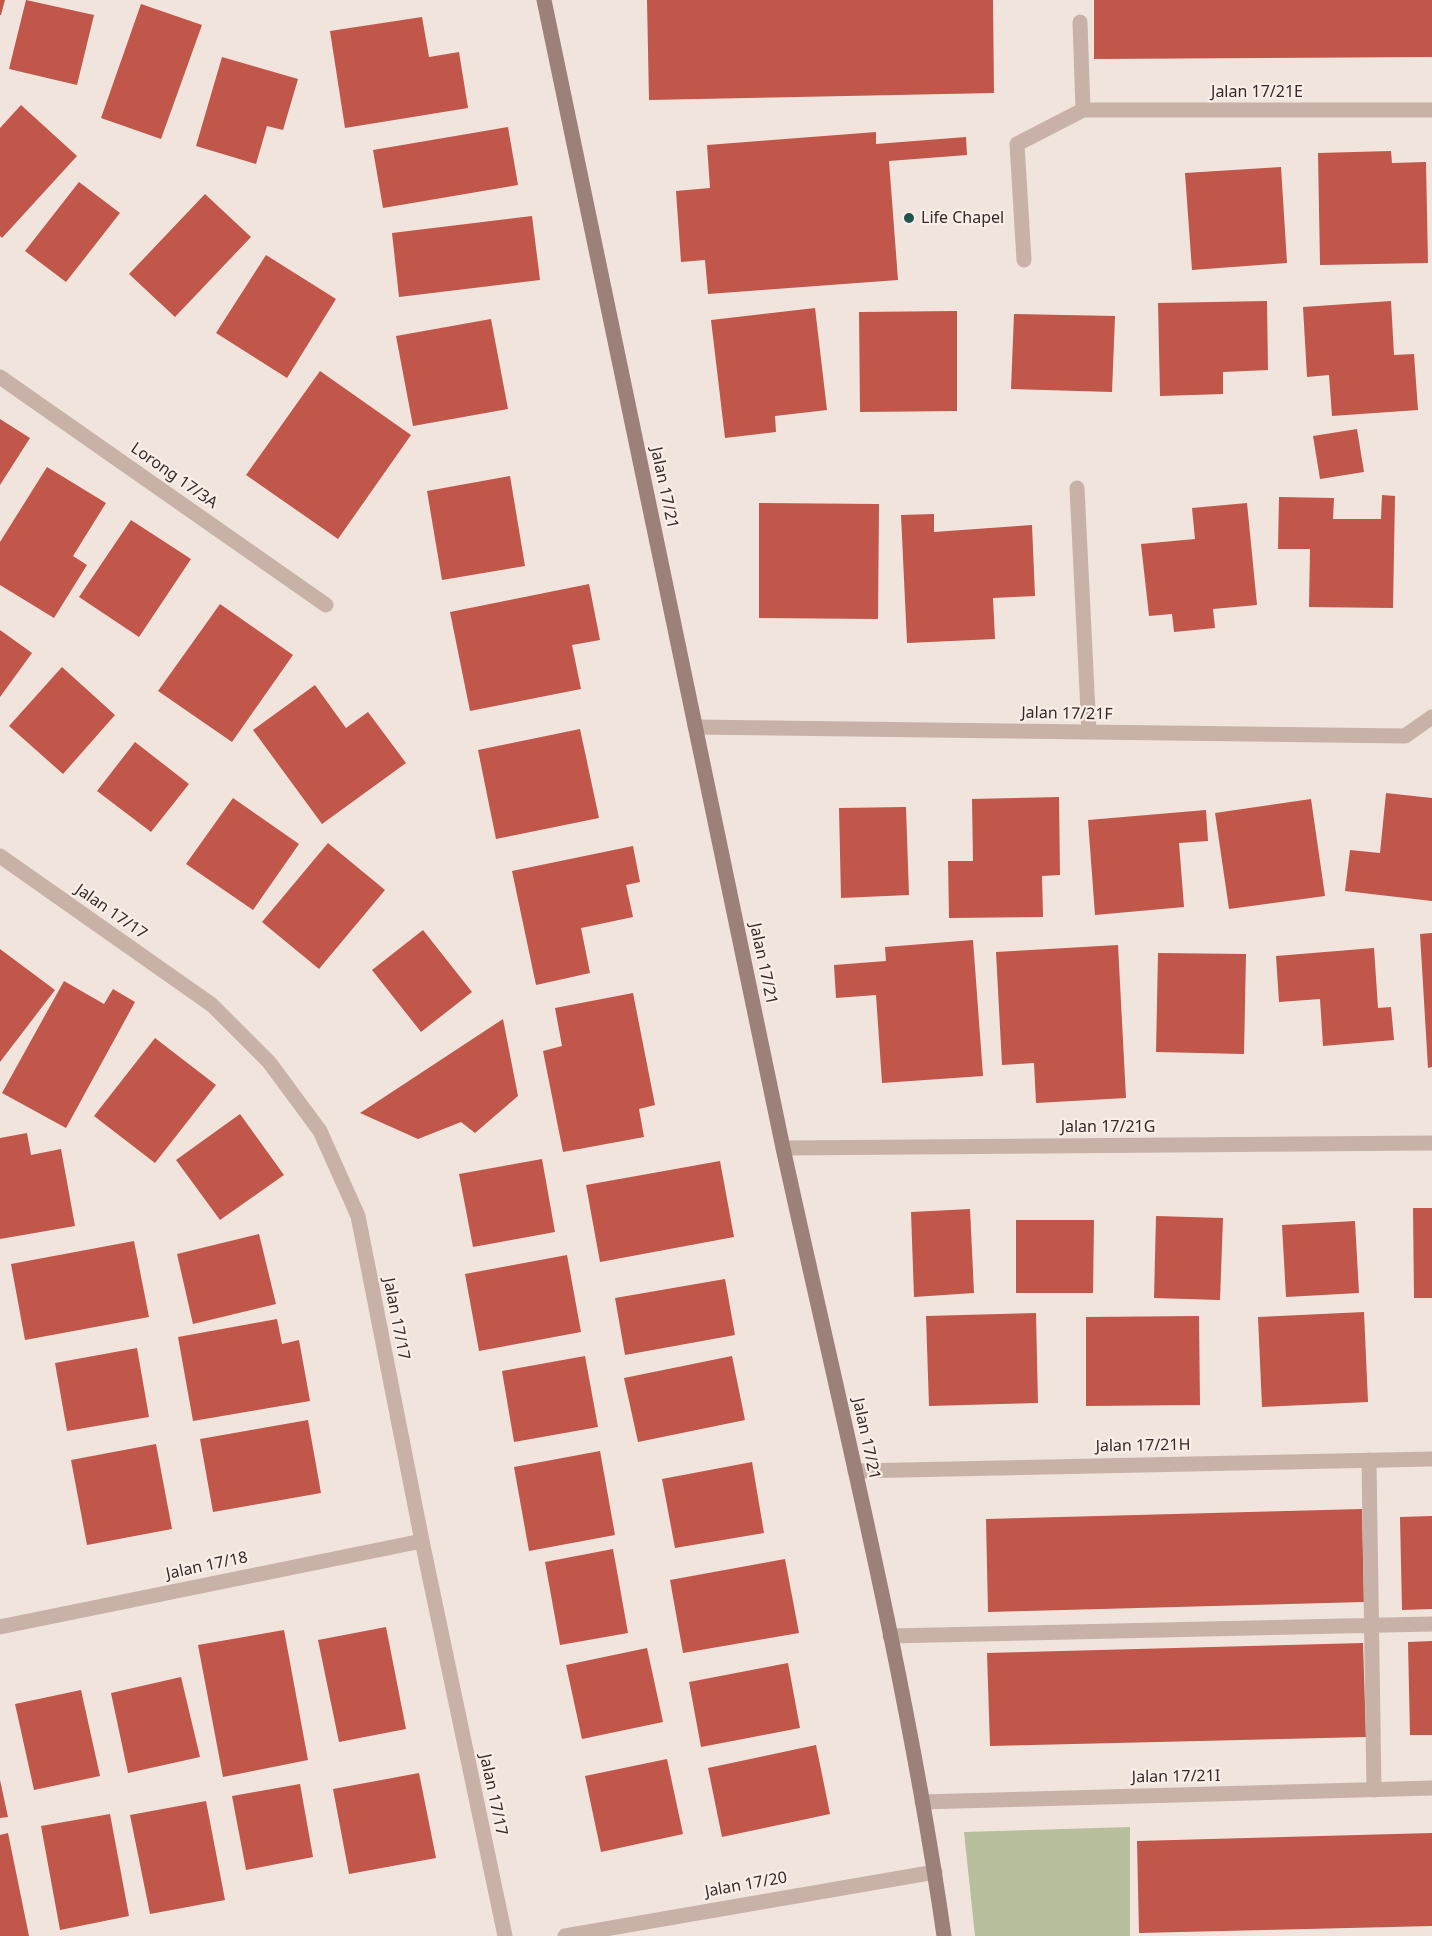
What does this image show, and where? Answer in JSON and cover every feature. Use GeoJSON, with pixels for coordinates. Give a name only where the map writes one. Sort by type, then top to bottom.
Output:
{"type":"FeatureCollection","features":[{"type":"Feature","properties":{"kind":"street","name":"Jalan 17/21"},"geometry":{"type":"LineString","coordinates":[[544,0],[695,728],[890,1636],[935,1872],[944,1936]]}},
{"type":"Feature","properties":{"kind":"street"},"geometry":{"type":"LineString","coordinates":[[1024,260],[1017,144],[1083,110],[1080,22]]}},
{"type":"Feature","properties":{"kind":"street","name":"Jalan 17/21E"},"geometry":{"type":"LineString","coordinates":[[1083,110],[1432,110]]}},
{"type":"Feature","properties":{"kind":"street","name":"Lorong 17/3A"},"geometry":{"type":"LineString","coordinates":[[0,377],[326,605]]}},
{"type":"Feature","properties":{"kind":"street"},"geometry":{"type":"LineString","coordinates":[[1077,488],[1089,732]]}},
{"type":"Feature","properties":{"kind":"street","name":"Jalan 17/21F"},"geometry":{"type":"LineString","coordinates":[[695,728],[1406,736],[1432,717]]}},
{"type":"Feature","properties":{"kind":"street","name":"Jalan 17/17"},"geometry":{"type":"LineString","coordinates":[[0,856],[212,1005],[269,1062],[320,1131],[358,1216],[422,1541],[505,1936]]}},
{"type":"Feature","properties":{"kind":"street","name":"Jalan 17/21G"},"geometry":{"type":"LineString","coordinates":[[784,1148],[1432,1143]]}},
{"type":"Feature","properties":{"kind":"street","name":"Jalan 17/21H"},"geometry":{"type":"LineString","coordinates":[[855,1471],[1432,1459]]}},
{"type":"Feature","properties":{"kind":"street"},"geometry":{"type":"LineString","coordinates":[[1369,1460],[1374,1790]]}},
{"type":"Feature","properties":{"kind":"street","name":"Jalan 17/18"},"geometry":{"type":"LineString","coordinates":[[0,1627],[422,1541]]}},
{"type":"Feature","properties":{"kind":"street"},"geometry":{"type":"LineString","coordinates":[[890,1636],[1432,1624]]}},
{"type":"Feature","properties":{"kind":"street","name":"Jalan 17/21I"},"geometry":{"type":"LineString","coordinates":[[922,1802],[1432,1788]]}},
{"type":"Feature","properties":{"kind":"street","name":"Jalan 17/20"},"geometry":{"type":"LineString","coordinates":[[565,1936],[935,1872]]}},
{"type":"Feature","properties":{"kind":"green space"},"geometry":{"type":"Polygon","coordinates":[[[1130,1827],[1130,1936],[975,1936],[964,1832],[1130,1827]]]}},
{"type":"Feature","properties":{"kind":"building"},"geometry":{"type":"Polygon","coordinates":[[[0,0],[5,0],[1,15],[0,15],[0,0]]]}},
{"type":"Feature","properties":{"kind":"building"},"geometry":{"type":"Polygon","coordinates":[[[26,0],[94,15],[77,85],[9,69],[26,0]]]}},
{"type":"Feature","properties":{"kind":"building"},"geometry":{"type":"Polygon","coordinates":[[[647,0],[993,0],[994,93],[649,100],[647,0]]]}},
{"type":"Feature","properties":{"kind":"building"},"geometry":{"type":"Polygon","coordinates":[[[1094,0],[1432,0],[1432,57],[1094,59],[1094,0]]]}},
{"type":"Feature","properties":{"kind":"building"},"geometry":{"type":"Polygon","coordinates":[[[141,4],[202,25],[161,139],[101,118],[141,4]]]}},
{"type":"Feature","properties":{"kind":"building"},"geometry":{"type":"Polygon","coordinates":[[[422,17],[429,57],[459,52],[468,108],[345,128],[330,31],[422,17]]]}},
{"type":"Feature","properties":{"kind":"building"},"geometry":{"type":"Polygon","coordinates":[[[222,57],[298,79],[283,130],[267,126],[256,164],[196,146],[222,57]]]}},
{"type":"Feature","properties":{"kind":"building"},"geometry":{"type":"Polygon","coordinates":[[[21,105],[77,156],[2,238],[0,236],[0,128],[21,105]]]}},
{"type":"Feature","properties":{"kind":"building"},"geometry":{"type":"Polygon","coordinates":[[[508,127],[518,185],[383,208],[373,150],[508,127]]]}},
{"type":"Feature","properties":{"kind":"building"},"geometry":{"type":"Polygon","coordinates":[[[876,132],[876,144],[966,137],[967,155],[889,161],[898,280],[708,294],[705,260],[681,262],[676,191],[710,188],[707,145],[876,132]]]}},
{"type":"Feature","properties":{"kind":"building"},"geometry":{"type":"Polygon","coordinates":[[[1391,151],[1392,163],[1426,162],[1428,263],[1320,265],[1318,153],[1391,151]]]}},
{"type":"Feature","properties":{"kind":"building"},"geometry":{"type":"Polygon","coordinates":[[[1281,167],[1287,263],[1192,270],[1185,173],[1281,167]]]}},
{"type":"Feature","properties":{"kind":"building"},"geometry":{"type":"Polygon","coordinates":[[[79,182],[120,213],[66,282],[25,251],[79,182]]]}},
{"type":"Feature","properties":{"kind":"building"},"geometry":{"type":"Polygon","coordinates":[[[205,194],[251,237],[175,317],[129,274],[205,194]]]}},
{"type":"Feature","properties":{"kind":"building"},"geometry":{"type":"Polygon","coordinates":[[[532,216],[540,280],[399,297],[392,233],[532,216]]]}},
{"type":"Feature","properties":{"kind":"building"},"geometry":{"type":"Polygon","coordinates":[[[266,255],[336,299],[287,378],[216,333],[266,255]]]}},
{"type":"Feature","properties":{"kind":"building"},"geometry":{"type":"Polygon","coordinates":[[[1267,301],[1268,370],[1223,372],[1223,394],[1160,396],[1158,303],[1267,301]]]}},
{"type":"Feature","properties":{"kind":"building"},"geometry":{"type":"Polygon","coordinates":[[[1391,301],[1394,355],[1414,354],[1418,410],[1332,416],[1329,375],[1307,377],[1303,307],[1391,301]]]}},
{"type":"Feature","properties":{"kind":"building"},"geometry":{"type":"Polygon","coordinates":[[[815,308],[827,410],[775,416],[776,432],[725,438],[711,320],[815,308]]]}},
{"type":"Feature","properties":{"kind":"building"},"geometry":{"type":"Polygon","coordinates":[[[957,311],[957,411],[860,412],[859,312],[957,311]]]}},
{"type":"Feature","properties":{"kind":"building"},"geometry":{"type":"Polygon","coordinates":[[[1014,314],[1115,316],[1112,392],[1011,389],[1014,314]]]}},
{"type":"Feature","properties":{"kind":"building"},"geometry":{"type":"Polygon","coordinates":[[[491,319],[508,409],[413,426],[396,336],[491,319]]]}},
{"type":"Feature","properties":{"kind":"building"},"geometry":{"type":"Polygon","coordinates":[[[320,371],[411,435],[338,539],[246,475],[320,371]]]}},
{"type":"Feature","properties":{"kind":"building"},"geometry":{"type":"Polygon","coordinates":[[[0,419],[30,438],[0,485],[0,419]]]}},
{"type":"Feature","properties":{"kind":"building"},"geometry":{"type":"Polygon","coordinates":[[[1357,429],[1364,472],[1320,479],[1313,436],[1357,429]]]}},
{"type":"Feature","properties":{"kind":"building"},"geometry":{"type":"Polygon","coordinates":[[[47,467],[106,503],[73,556],[87,565],[54,618],[0,585],[0,542],[47,467]]]}},
{"type":"Feature","properties":{"kind":"building"},"geometry":{"type":"Polygon","coordinates":[[[510,476],[525,566],[442,580],[427,491],[510,476]]]}},
{"type":"Feature","properties":{"kind":"building"},"geometry":{"type":"Polygon","coordinates":[[[1382,495],[1395,496],[1393,608],[1309,607],[1310,549],[1278,549],[1279,497],[1334,498],[1333,519],[1381,519],[1382,495]]]}},
{"type":"Feature","properties":{"kind":"building"},"geometry":{"type":"Polygon","coordinates":[[[759,503],[879,504],[878,619],[759,618],[759,503]]]}},
{"type":"Feature","properties":{"kind":"building"},"geometry":{"type":"Polygon","coordinates":[[[1247,503],[1257,605],[1213,609],[1215,628],[1174,632],[1172,614],[1149,616],[1141,544],[1195,539],[1192,508],[1247,503]]]}},
{"type":"Feature","properties":{"kind":"building"},"geometry":{"type":"Polygon","coordinates":[[[934,514],[934,532],[1032,525],[1035,596],[993,598],[995,639],[907,643],[901,515],[934,514]]]}},
{"type":"Feature","properties":{"kind":"building"},"geometry":{"type":"Polygon","coordinates":[[[131,520],[191,559],[139,637],[79,597],[131,520]]]}},
{"type":"Feature","properties":{"kind":"building"},"geometry":{"type":"Polygon","coordinates":[[[589,584],[600,640],[572,645],[581,689],[470,711],[450,612],[589,584]]]}},
{"type":"Feature","properties":{"kind":"building"},"geometry":{"type":"Polygon","coordinates":[[[220,604],[293,655],[232,742],[158,691],[220,604]]]}},
{"type":"Feature","properties":{"kind":"building"},"geometry":{"type":"Polygon","coordinates":[[[0,630],[32,653],[0,697],[0,630]]]}},
{"type":"Feature","properties":{"kind":"building"},"geometry":{"type":"Polygon","coordinates":[[[62,667],[115,715],[63,774],[9,726],[62,667]]]}},
{"type":"Feature","properties":{"kind":"building"},"geometry":{"type":"Polygon","coordinates":[[[315,685],[346,728],[368,712],[406,763],[322,824],[253,730],[315,685]]]}},
{"type":"Feature","properties":{"kind":"building"},"geometry":{"type":"Polygon","coordinates":[[[580,729],[599,818],[496,839],[478,750],[580,729]]]}},
{"type":"Feature","properties":{"kind":"building"},"geometry":{"type":"Polygon","coordinates":[[[135,742],[189,784],[151,832],[97,791],[135,742]]]}},
{"type":"Feature","properties":{"kind":"building"},"geometry":{"type":"Polygon","coordinates":[[[1386,793],[1432,798],[1432,901],[1345,891],[1350,850],[1380,853],[1386,793]]]}},
{"type":"Feature","properties":{"kind":"building"},"geometry":{"type":"Polygon","coordinates":[[[1059,797],[1060,875],[1042,876],[1043,917],[949,918],[948,861],[973,861],[972,799],[1059,797]]]}},
{"type":"Feature","properties":{"kind":"building"},"geometry":{"type":"Polygon","coordinates":[[[233,798],[299,844],[253,910],[186,864],[233,798]]]}},
{"type":"Feature","properties":{"kind":"building"},"geometry":{"type":"Polygon","coordinates":[[[1311,799],[1325,896],[1229,909],[1215,813],[1311,799]]]}},
{"type":"Feature","properties":{"kind":"building"},"geometry":{"type":"Polygon","coordinates":[[[906,807],[909,895],[841,898],[839,808],[906,807]]]}},
{"type":"Feature","properties":{"kind":"building"},"geometry":{"type":"Polygon","coordinates":[[[1206,810],[1208,841],[1179,843],[1184,907],[1095,915],[1088,820],[1206,810]]]}},
{"type":"Feature","properties":{"kind":"building"},"geometry":{"type":"Polygon","coordinates":[[[328,843],[385,890],[319,969],[262,922],[328,843]]]}},
{"type":"Feature","properties":{"kind":"building"},"geometry":{"type":"Polygon","coordinates":[[[633,846],[640,882],[626,885],[633,917],[581,928],[590,973],[536,985],[512,871],[633,846]]]}},
{"type":"Feature","properties":{"kind":"building"},"geometry":{"type":"Polygon","coordinates":[[[423,930],[472,992],[421,1032],[372,970],[423,930]]]}},
{"type":"Feature","properties":{"kind":"building"},"geometry":{"type":"Polygon","coordinates":[[[1432,933],[1432,1067],[1428,1068],[1420,934],[1432,933]]]}},
{"type":"Feature","properties":{"kind":"building"},"geometry":{"type":"Polygon","coordinates":[[[973,940],[983,1076],[882,1083],[876,995],[836,998],[834,965],[886,961],[885,947],[973,940]]]}},
{"type":"Feature","properties":{"kind":"building"},"geometry":{"type":"Polygon","coordinates":[[[1118,945],[1126,1098],[1036,1103],[1034,1063],[1002,1065],[996,952],[1118,945]]]}},
{"type":"Feature","properties":{"kind":"building"},"geometry":{"type":"Polygon","coordinates":[[[1374,948],[1378,1008],[1391,1007],[1394,1040],[1323,1046],[1320,999],[1279,1002],[1276,956],[1374,948]]]}},
{"type":"Feature","properties":{"kind":"building"},"geometry":{"type":"Polygon","coordinates":[[[0,949],[55,990],[0,1062],[0,949]]]}},
{"type":"Feature","properties":{"kind":"building"},"geometry":{"type":"Polygon","coordinates":[[[1158,953],[1246,954],[1244,1054],[1156,1052],[1158,953]]]}},
{"type":"Feature","properties":{"kind":"building"},"geometry":{"type":"Polygon","coordinates":[[[64,981],[104,1004],[113,989],[135,1002],[66,1128],[2,1093],[64,981]]]}},
{"type":"Feature","properties":{"kind":"building"},"geometry":{"type":"Polygon","coordinates":[[[633,993],[655,1105],[639,1109],[644,1137],[563,1152],[543,1051],[562,1046],[555,1008],[633,993]]]}},
{"type":"Feature","properties":{"kind":"building"},"geometry":{"type":"Polygon","coordinates":[[[503,1019],[518,1096],[475,1133],[461,1122],[418,1139],[360,1113],[503,1019]]]}},
{"type":"Feature","properties":{"kind":"building"},"geometry":{"type":"Polygon","coordinates":[[[155,1038],[216,1085],[155,1163],[94,1116],[155,1038]]]}},
{"type":"Feature","properties":{"kind":"building"},"geometry":{"type":"Polygon","coordinates":[[[240,1114],[284,1175],[220,1220],[176,1160],[240,1114]]]}},
{"type":"Feature","properties":{"kind":"building"},"geometry":{"type":"Polygon","coordinates":[[[27,1133],[31,1155],[61,1149],[75,1226],[0,1239],[0,1138],[27,1133]]]}},
{"type":"Feature","properties":{"kind":"building"},"geometry":{"type":"Polygon","coordinates":[[[542,1159],[555,1232],[473,1247],[459,1174],[542,1159]]]}},
{"type":"Feature","properties":{"kind":"building"},"geometry":{"type":"Polygon","coordinates":[[[720,1161],[734,1237],[600,1262],[586,1185],[720,1161]]]}},
{"type":"Feature","properties":{"kind":"building"},"geometry":{"type":"Polygon","coordinates":[[[1413,1208],[1432,1208],[1432,1298],[1414,1298],[1413,1208]]]}},
{"type":"Feature","properties":{"kind":"building"},"geometry":{"type":"Polygon","coordinates":[[[970,1209],[974,1293],[914,1297],[911,1212],[970,1209]]]}},
{"type":"Feature","properties":{"kind":"building"},"geometry":{"type":"Polygon","coordinates":[[[1156,1216],[1223,1218],[1220,1300],[1154,1298],[1156,1216]]]}},
{"type":"Feature","properties":{"kind":"building"},"geometry":{"type":"Polygon","coordinates":[[[1016,1220],[1094,1220],[1093,1293],[1016,1293],[1016,1220]]]}},
{"type":"Feature","properties":{"kind":"building"},"geometry":{"type":"Polygon","coordinates":[[[1355,1221],[1359,1293],[1286,1297],[1282,1225],[1355,1221]]]}},
{"type":"Feature","properties":{"kind":"building"},"geometry":{"type":"Polygon","coordinates":[[[259,1234],[276,1304],[193,1324],[177,1254],[259,1234]]]}},
{"type":"Feature","properties":{"kind":"building"},"geometry":{"type":"Polygon","coordinates":[[[134,1241],[149,1317],[25,1340],[11,1264],[134,1241]]]}},
{"type":"Feature","properties":{"kind":"building"},"geometry":{"type":"Polygon","coordinates":[[[567,1255],[581,1332],[479,1351],[465,1274],[567,1255]]]}},
{"type":"Feature","properties":{"kind":"building"},"geometry":{"type":"Polygon","coordinates":[[[725,1279],[735,1335],[625,1355],[615,1298],[725,1279]]]}},
{"type":"Feature","properties":{"kind":"building"},"geometry":{"type":"Polygon","coordinates":[[[1364,1312],[1368,1402],[1262,1407],[1258,1317],[1364,1312]]]}},
{"type":"Feature","properties":{"kind":"building"},"geometry":{"type":"Polygon","coordinates":[[[1036,1313],[1038,1403],[929,1406],[926,1316],[1036,1313]]]}},
{"type":"Feature","properties":{"kind":"building"},"geometry":{"type":"Polygon","coordinates":[[[1199,1316],[1200,1405],[1086,1406],[1086,1317],[1199,1316]]]}},
{"type":"Feature","properties":{"kind":"building"},"geometry":{"type":"Polygon","coordinates":[[[277,1319],[282,1344],[299,1340],[310,1401],[193,1421],[178,1337],[277,1319]]]}},
{"type":"Feature","properties":{"kind":"building"},"geometry":{"type":"Polygon","coordinates":[[[137,1348],[149,1417],[67,1431],[55,1363],[137,1348]]]}},
{"type":"Feature","properties":{"kind":"building"},"geometry":{"type":"Polygon","coordinates":[[[585,1356],[598,1427],[514,1442],[502,1371],[585,1356]]]}},
{"type":"Feature","properties":{"kind":"building"},"geometry":{"type":"Polygon","coordinates":[[[732,1356],[745,1420],[638,1442],[624,1378],[732,1356]]]}},
{"type":"Feature","properties":{"kind":"building"},"geometry":{"type":"Polygon","coordinates":[[[308,1420],[321,1493],[213,1512],[200,1439],[308,1420]]]}},
{"type":"Feature","properties":{"kind":"building"},"geometry":{"type":"Polygon","coordinates":[[[156,1444],[172,1529],[87,1545],[71,1460],[156,1444]]]}},
{"type":"Feature","properties":{"kind":"building"},"geometry":{"type":"Polygon","coordinates":[[[600,1451],[615,1535],[529,1551],[514,1467],[600,1451]]]}},
{"type":"Feature","properties":{"kind":"building"},"geometry":{"type":"Polygon","coordinates":[[[752,1462],[764,1533],[675,1548],[662,1479],[752,1462]]]}},
{"type":"Feature","properties":{"kind":"building"},"geometry":{"type":"Polygon","coordinates":[[[1362,1509],[1364,1602],[988,1612],[986,1519],[1362,1509]]]}},
{"type":"Feature","properties":{"kind":"building"},"geometry":{"type":"Polygon","coordinates":[[[1432,1516],[1432,1609],[1402,1610],[1400,1517],[1432,1516]]]}},
{"type":"Feature","properties":{"kind":"building"},"geometry":{"type":"Polygon","coordinates":[[[613,1549],[628,1633],[560,1645],[545,1562],[613,1549]]]}},
{"type":"Feature","properties":{"kind":"building"},"geometry":{"type":"Polygon","coordinates":[[[785,1559],[799,1633],[683,1653],[670,1580],[785,1559]]]}},
{"type":"Feature","properties":{"kind":"building"},"geometry":{"type":"Polygon","coordinates":[[[386,1627],[406,1729],[339,1742],[318,1640],[386,1627]]]}},
{"type":"Feature","properties":{"kind":"building"},"geometry":{"type":"Polygon","coordinates":[[[284,1630],[308,1760],[223,1777],[198,1645],[284,1630]]]}},
{"type":"Feature","properties":{"kind":"building"},"geometry":{"type":"Polygon","coordinates":[[[1432,1641],[1432,1735],[1410,1735],[1408,1642],[1432,1641]]]}},
{"type":"Feature","properties":{"kind":"building"},"geometry":{"type":"Polygon","coordinates":[[[1363,1643],[1366,1737],[990,1746],[987,1653],[1363,1643]]]}},
{"type":"Feature","properties":{"kind":"building"},"geometry":{"type":"Polygon","coordinates":[[[647,1648],[663,1722],[582,1739],[566,1665],[647,1648]]]}},
{"type":"Feature","properties":{"kind":"building"},"geometry":{"type":"Polygon","coordinates":[[[788,1663],[800,1728],[701,1747],[689,1682],[788,1663]]]}},
{"type":"Feature","properties":{"kind":"building"},"geometry":{"type":"Polygon","coordinates":[[[181,1677],[200,1757],[128,1773],[111,1693],[181,1677]]]}},
{"type":"Feature","properties":{"kind":"building"},"geometry":{"type":"Polygon","coordinates":[[[81,1690],[100,1776],[34,1790],[15,1704],[81,1690]]]}},
{"type":"Feature","properties":{"kind":"building"},"geometry":{"type":"Polygon","coordinates":[[[816,1745],[830,1814],[722,1837],[708,1768],[816,1745]]]}},
{"type":"Feature","properties":{"kind":"building"},"geometry":{"type":"Polygon","coordinates":[[[667,1759],[683,1834],[601,1852],[585,1776],[667,1759]]]}},
{"type":"Feature","properties":{"kind":"building"},"geometry":{"type":"Polygon","coordinates":[[[419,1773],[436,1858],[349,1874],[333,1789],[419,1773]]]}},
{"type":"Feature","properties":{"kind":"building"},"geometry":{"type":"Polygon","coordinates":[[[0,1780],[8,1817],[0,1818],[0,1780]]]}},
{"type":"Feature","properties":{"kind":"building"},"geometry":{"type":"Polygon","coordinates":[[[300,1784],[313,1857],[246,1870],[232,1796],[300,1784]]]}},
{"type":"Feature","properties":{"kind":"building"},"geometry":{"type":"Polygon","coordinates":[[[206,1801],[225,1900],[150,1914],[130,1815],[206,1801]]]}},
{"type":"Feature","properties":{"kind":"building"},"geometry":{"type":"Polygon","coordinates":[[[110,1814],[129,1916],[60,1930],[41,1826],[110,1814]]]}},
{"type":"Feature","properties":{"kind":"building"},"geometry":{"type":"Polygon","coordinates":[[[8,1833],[29,1936],[0,1936],[0,1835],[8,1833]]]}},
{"type":"Feature","properties":{"kind":"building"},"geometry":{"type":"Polygon","coordinates":[[[1432,1833],[1432,1926],[1139,1933],[1137,1841],[1432,1833]]]}},
{"type":"Feature","properties":{"kind":"place","name":"Life Chapel"},"geometry":{"type":"Point","coordinates":[909,218]}}]}
